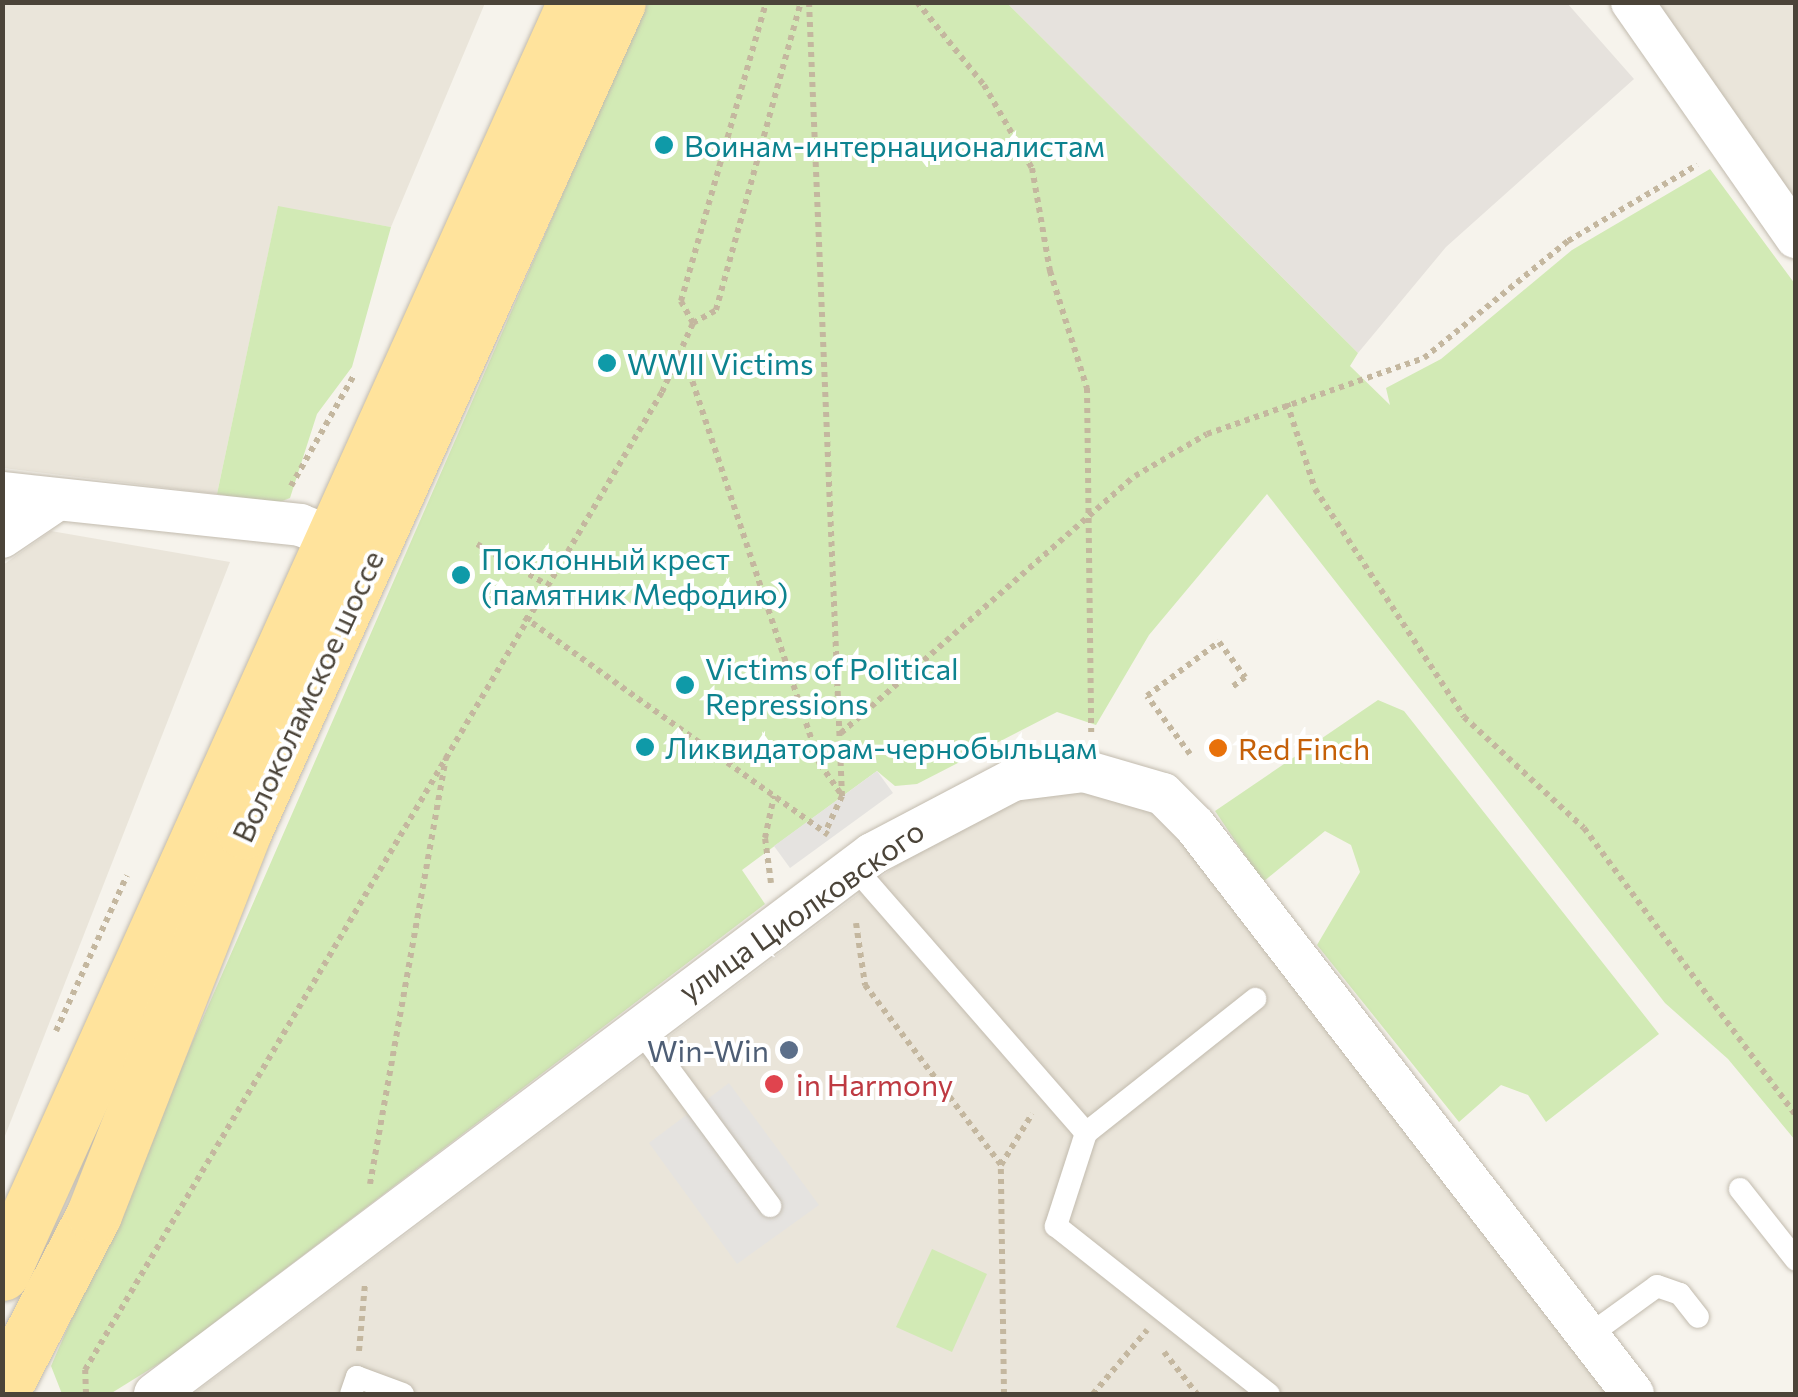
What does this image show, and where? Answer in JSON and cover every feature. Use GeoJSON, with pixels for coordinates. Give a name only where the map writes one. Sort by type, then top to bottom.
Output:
{"type":"FeatureCollection","features":[{"type":"Feature","properties":{"kind":"main road","name":"Волоколамское шоссе"},"geometry":{"type":"LineString","coordinates":[[2,1273],[337,539],[575,2]]}},
{"type":"Feature","properties":{"kind":"main road","name":"Волоколамское шоссе"},"geometry":{"type":"LineString","coordinates":[[2,1391],[94,1214],[244,832],[618,2]]}},
{"type":"Feature","properties":{"kind":"street"},"geometry":{"type":"LineString","coordinates":[[1632,2],[1796,237]]}},
{"type":"Feature","properties":{"kind":"street"},"geometry":{"type":"LineString","coordinates":[[2,493],[300,526],[337,539]]}},
{"type":"Feature","properties":{"kind":"street"},"geometry":{"type":"LineString","coordinates":[[2,537],[54,501]]}},
{"type":"Feature","properties":{"kind":"street","name":"улица Циолковского"},"geometry":{"type":"LineString","coordinates":[[156,1394],[638,1026],[854,867],[944,809],[1013,780],[1084,771],[1124,778],[1163,794],[1195,826],[1633,1394]]}},
{"type":"Feature","properties":{"kind":"lane"},"geometry":{"type":"LineString","coordinates":[[854,867],[1086,1132]]}},
{"type":"Feature","properties":{"kind":"lane"},"geometry":{"type":"LineString","coordinates":[[1255,998],[1086,1132],[1056,1226],[1155,1321],[1269,1394]]}},
{"type":"Feature","properties":{"kind":"lane"},"geometry":{"type":"LineString","coordinates":[[638,1026],[770,1206]]}},
{"type":"Feature","properties":{"kind":"lane"},"geometry":{"type":"LineString","coordinates":[[1740,1188],[1796,1260]]}},
{"type":"Feature","properties":{"kind":"lane"},"geometry":{"type":"LineString","coordinates":[[1588,1336],[1657,1286],[1680,1294],[1698,1316]]}},
{"type":"Feature","properties":{"kind":"lane"},"geometry":{"type":"LineString","coordinates":[[354,1386],[403,1394]]}},
{"type":"Feature","properties":{"kind":"path"},"geometry":{"type":"LineString","coordinates":[[693,323],[681,301],[766,2]]}},
{"type":"Feature","properties":{"kind":"path"},"geometry":{"type":"LineString","coordinates":[[86,1394],[85,1370],[544,583],[684,353],[693,323],[716,310],[801,2]]}},
{"type":"Feature","properties":{"kind":"path"},"geometry":{"type":"LineString","coordinates":[[809,2],[841,733],[842,796],[825,832]]}},
{"type":"Feature","properties":{"kind":"path"},"geometry":{"type":"LineString","coordinates":[[917,2],[984,84],[1032,168],[1050,271],[1087,388],[1094,512],[1091,732],[1124,778]]}},
{"type":"Feature","properties":{"kind":"path"},"geometry":{"type":"LineString","coordinates":[[841,733],[1094,512],[1206,434],[1424,358],[1568,241],[1730,145]]}},
{"type":"Feature","properties":{"kind":"path"},"geometry":{"type":"LineString","coordinates":[[684,353],[820,764],[842,796]]}},
{"type":"Feature","properties":{"kind":"path"},"geometry":{"type":"LineString","coordinates":[[1287,403],[1315,490],[1454,704],[1584,828],[1796,1116]]}},
{"type":"Feature","properties":{"kind":"path"},"geometry":{"type":"LineString","coordinates":[[477,544],[544,583]]}},
{"type":"Feature","properties":{"kind":"path"},"geometry":{"type":"LineString","coordinates":[[524,617],[825,832],[854,867]]}},
{"type":"Feature","properties":{"kind":"path"},"geometry":{"type":"LineString","coordinates":[[1190,754],[1146,696],[1219,642],[1245,677],[1232,687]]}},
{"type":"Feature","properties":{"kind":"path"},"geometry":{"type":"LineString","coordinates":[[369,1205],[448,750]]}},
{"type":"Feature","properties":{"kind":"path"},"geometry":{"type":"LineString","coordinates":[[773,896],[765,838],[774,796]]}},
{"type":"Feature","properties":{"kind":"path"},"geometry":{"type":"LineString","coordinates":[[856,924],[865,984],[1001,1164]]}},
{"type":"Feature","properties":{"kind":"path"},"geometry":{"type":"LineString","coordinates":[[1004,1394],[1001,1164],[1048,1088]]}},
{"type":"Feature","properties":{"kind":"path"},"geometry":{"type":"LineString","coordinates":[[354,1386],[366,1274]]}},
{"type":"Feature","properties":{"kind":"path"},"geometry":{"type":"LineString","coordinates":[[1092,1394],[1155,1321],[1198,1394]]}},
{"type":"Feature","properties":{"kind":"shaded area"},"geometry":{"type":"Polygon","coordinates":[[[3,3],[485,3],[391,227],[278,207],[217,494],[3,468],[3,3]]]}},
{"type":"Feature","properties":{"kind":"shaded area"},"geometry":{"type":"Polygon","coordinates":[[[1007,3],[1567,3],[1634,79],[1446,247],[1358,353],[1007,3]]]}},
{"type":"Feature","properties":{"kind":"shaded area"},"geometry":{"type":"Polygon","coordinates":[[[1653,3],[1795,3],[1795,201],[1653,3]]]}},
{"type":"Feature","properties":{"kind":"shaded area"},"geometry":{"type":"Polygon","coordinates":[[[51,531],[230,562],[3,1141],[3,565],[51,531]]]}},
{"type":"Feature","properties":{"kind":"shaded area"},"geometry":{"type":"Polygon","coordinates":[[[877,771],[893,793],[790,868],[774,846],[877,771]]]}},
{"type":"Feature","properties":{"kind":"shaded area"},"geometry":{"type":"Polygon","coordinates":[[[1084,792],[1159,809],[1617,1394],[193,1394],[889,871],[957,825],[1017,800],[1084,792]]]}},
{"type":"Feature","properties":{"kind":"shaded area"},"geometry":{"type":"Polygon","coordinates":[[[729,1083],[819,1205],[737,1264],[649,1143],[729,1083]]]}},
{"type":"Feature","properties":{"kind":"green space"},"geometry":{"type":"Polygon","coordinates":[[[646,3],[1007,3],[1358,353],[1350,366],[1390,405],[1386,388],[1441,359],[1572,250],[1710,169],[1795,284],[1795,1140],[1728,1059],[1665,1003],[1267,494],[1149,635],[1096,725],[1057,712],[917,784],[895,786],[877,771],[742,870],[765,904],[168,1358],[110,1394],[62,1394],[51,1366],[646,3]]]}},
{"type":"Feature","properties":{"kind":"green space"},"geometry":{"type":"Polygon","coordinates":[[[278,206],[391,227],[352,367],[317,414],[290,498],[272,505],[217,494],[278,206]]]}},
{"type":"Feature","properties":{"kind":"green space"},"geometry":{"type":"Polygon","coordinates":[[[1378,700],[1404,711],[1659,1034],[1546,1122],[1528,1095],[1501,1085],[1459,1122],[1317,945],[1360,872],[1351,845],[1325,831],[1263,882],[1215,811],[1378,700]]]}},
{"type":"Feature","properties":{"kind":"green space"},"geometry":{"type":"Polygon","coordinates":[[[932,1249],[987,1274],[952,1352],[896,1327],[932,1249]]]}},
{"type":"Feature","properties":{"kind":"place","name":"Воинам-интернационалистам"},"geometry":{"type":"Point","coordinates":[664,145]}},
{"type":"Feature","properties":{"kind":"place","name":"WWII Victims"},"geometry":{"type":"Point","coordinates":[607,363]}},
{"type":"Feature","properties":{"kind":"place","name":"Поклонный крест (памятник Мефодию)"},"geometry":{"type":"Point","coordinates":[461,575]}},
{"type":"Feature","properties":{"kind":"place","name":"Victims of Political Repressions"},"geometry":{"type":"Point","coordinates":[685,685]}},
{"type":"Feature","properties":{"kind":"place","name":"Ликвидаторам-чернобыльцам"},"geometry":{"type":"Point","coordinates":[645,747]}},
{"type":"Feature","properties":{"kind":"place","name":"Red Finch"},"geometry":{"type":"Point","coordinates":[1218,748]}},
{"type":"Feature","properties":{"kind":"place","name":"Win-Win"},"geometry":{"type":"Point","coordinates":[789,1050]}},
{"type":"Feature","properties":{"kind":"place","name":"in Harmony"},"geometry":{"type":"Point","coordinates":[774,1084]}}]}
